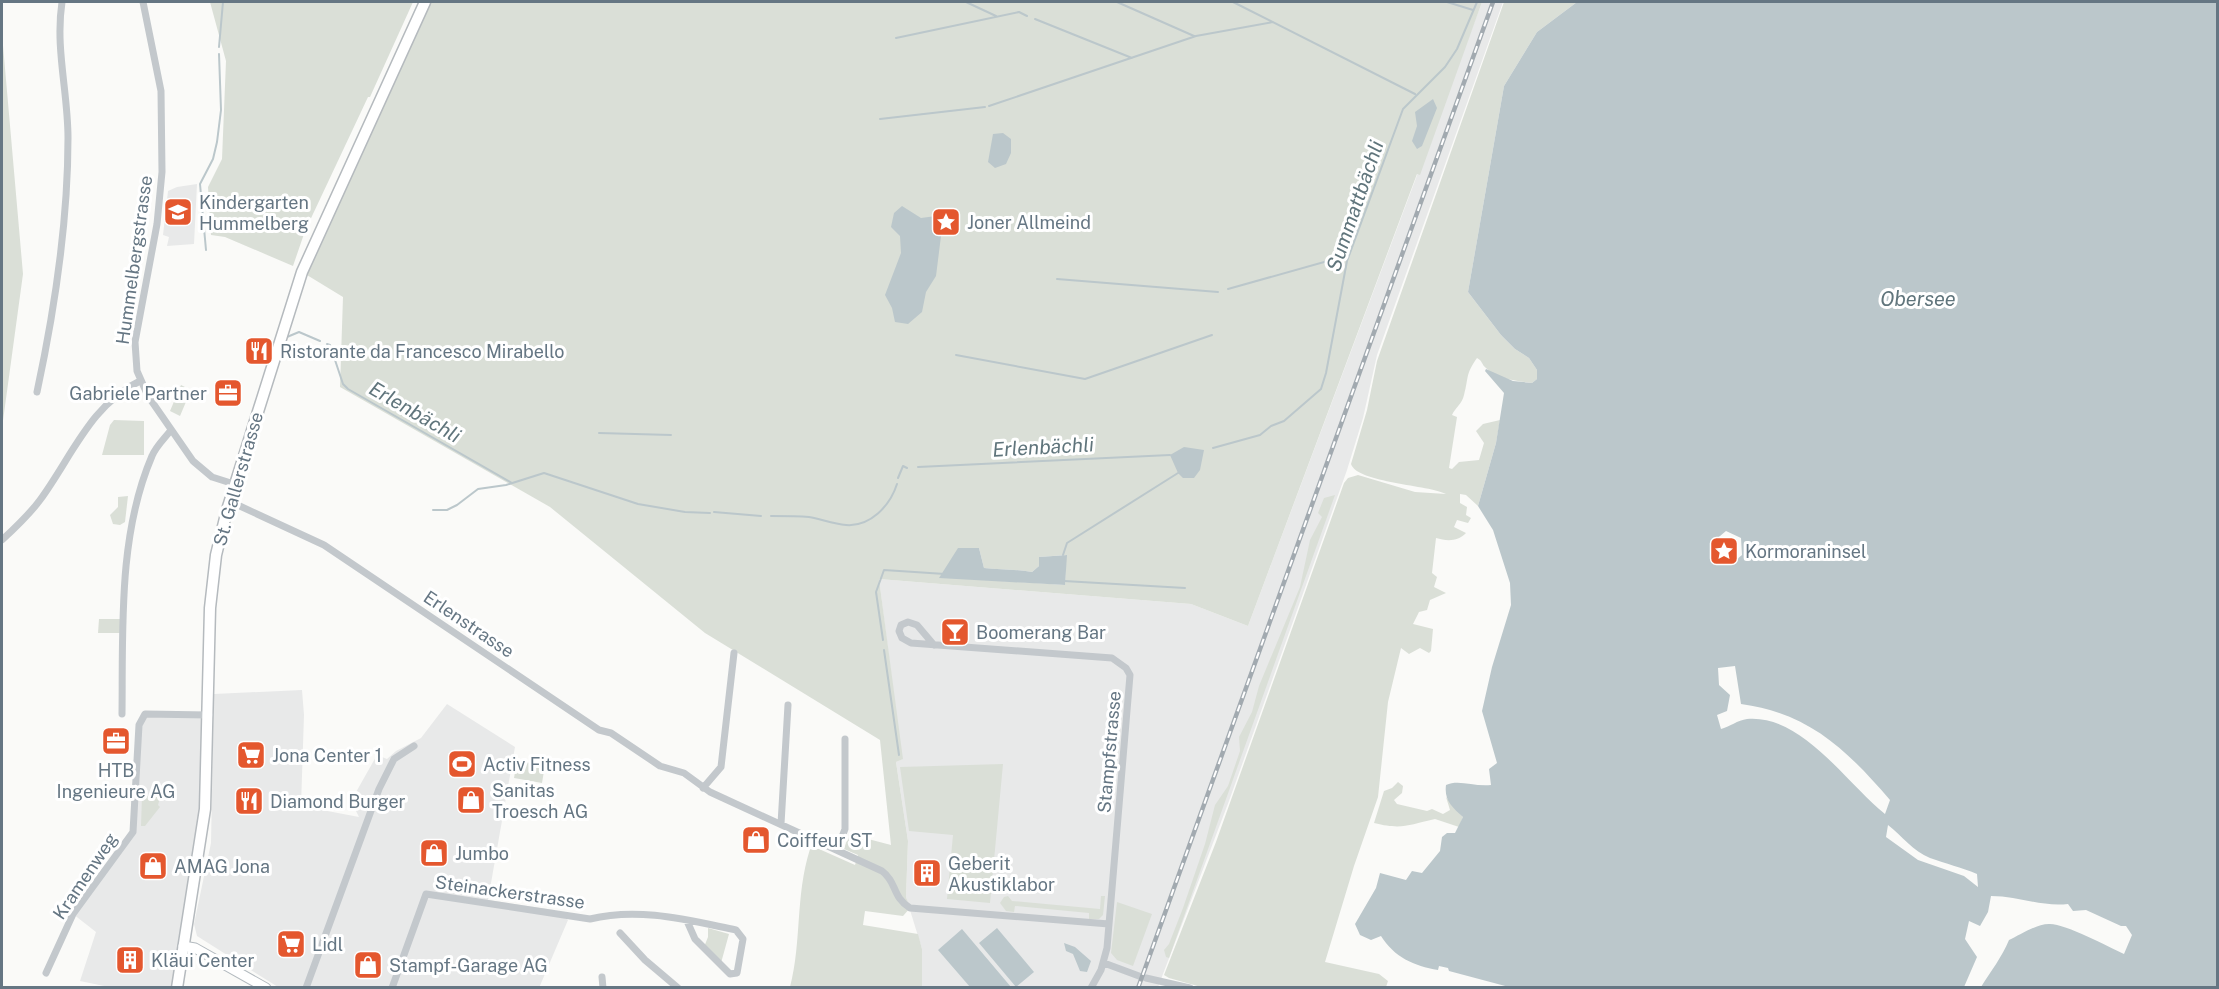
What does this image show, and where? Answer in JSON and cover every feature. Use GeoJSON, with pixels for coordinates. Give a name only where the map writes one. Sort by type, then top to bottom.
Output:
{"type":"FeatureCollection","features":[{"type":"Feature","properties":{"kind":"main road","name":"St. Gallerstrasse"},"geometry":{"type":"LineString","coordinates":[[177,987],[204,814],[212,583],[229,501],[314,241],[425,2]]}},
{"type":"Feature","properties":{"kind":"street"},"geometry":{"type":"LineString","coordinates":[[37,392],[63,237],[68,136],[58,30],[62,2]]}},
{"type":"Feature","properties":{"kind":"street","name":"Hummelbergstrasse"},"geometry":{"type":"LineString","coordinates":[[143,2],[161,91],[162,172],[157,224],[135,342],[140,381],[171,430],[204,471],[218,480],[234,484]]}},
{"type":"Feature","properties":{"kind":"street"},"geometry":{"type":"LineString","coordinates":[[2,540],[41,499],[104,405],[124,388],[140,381]]}},
{"type":"Feature","properties":{"kind":"street"},"geometry":{"type":"LineString","coordinates":[[122,714],[124,609],[131,525],[152,454],[171,430]]}},
{"type":"Feature","properties":{"kind":"street","name":"Erlenstrasse"},"geometry":{"type":"LineString","coordinates":[[229,501],[324,544],[599,730],[611,733],[660,766],[688,776],[703,788],[884,872],[897,898],[910,908],[1109,924]]}},
{"type":"Feature","properties":{"kind":"street","name":"Stampfstrasse"},"geometry":{"type":"LineString","coordinates":[[934,645],[913,622],[901,625],[900,634],[905,641],[934,645],[1098,656],[1112,658],[1126,668],[1131,680],[1109,924],[1104,963],[1091,987]]}},
{"type":"Feature","properties":{"kind":"street"},"geometry":{"type":"LineString","coordinates":[[703,788],[721,767],[734,653]]}},
{"type":"Feature","properties":{"kind":"street"},"geometry":{"type":"LineString","coordinates":[[781,824],[788,705]]}},
{"type":"Feature","properties":{"kind":"street","name":"Kramenweg"},"geometry":{"type":"LineString","coordinates":[[46,973],[73,914],[133,832],[139,725],[142,716],[145,714],[209,715]]}},
{"type":"Feature","properties":{"kind":"street"},"geometry":{"type":"LineString","coordinates":[[837,850],[845,828],[845,739]]}},
{"type":"Feature","properties":{"kind":"street"},"geometry":{"type":"LineString","coordinates":[[306,987],[379,789],[394,759],[414,746]]}},
{"type":"Feature","properties":{"kind":"street","name":"Steinackerstrasse"},"geometry":{"type":"LineString","coordinates":[[393,987],[426,894],[590,919],[611,914],[647,914],[687,921],[739,932],[742,939],[736,973],[730,974],[695,939],[687,921]]}},
{"type":"Feature","properties":{"kind":"street"},"geometry":{"type":"LineString","coordinates":[[620,933],[645,960],[678,987]]}},
{"type":"Feature","properties":{"kind":"street"},"geometry":{"type":"LineString","coordinates":[[183,946],[199,950],[266,987]]}},
{"type":"Feature","properties":{"kind":"street"},"geometry":{"type":"LineString","coordinates":[[1104,963],[1142,977],[1190,987]]}},
{"type":"Feature","properties":{"kind":"street"},"geometry":{"type":"LineString","coordinates":[[602,977],[603,987]]}},
{"type":"Feature","properties":{"kind":"shaded area"},"geometry":{"type":"Polygon","coordinates":[[[210,2],[413,2],[305,231],[293,266],[225,237],[211,235],[208,187],[222,159],[226,61],[210,2]]]}},
{"type":"Feature","properties":{"kind":"shaded area"},"geometry":{"type":"Polygon","coordinates":[[[425,2],[1482,2],[1420,175],[1417,174],[1248,626],[1191,604],[879,579],[903,759],[896,762],[908,841],[906,897],[910,908],[903,916],[865,911],[863,925],[918,934],[922,949],[922,987],[790,987],[796,953],[802,884],[810,849],[819,849],[855,865],[858,855],[844,849],[849,834],[891,845],[880,740],[705,633],[550,507],[340,387],[343,297],[302,272],[425,2]],[[979,548],[940,577],[1065,585],[1066,555],[1039,557],[1039,566],[1032,572],[984,568],[979,548]]]}},
{"type":"Feature","properties":{"kind":"shaded area"},"geometry":{"type":"Polygon","coordinates":[[[1482,2],[1503,2],[1377,355],[1363,418],[1347,470],[1229,801],[1158,987],[922,987],[922,949],[906,897],[908,841],[896,762],[902,759],[879,579],[1191,604],[1248,626],[1482,2]]]}},
{"type":"Feature","properties":{"kind":"shaded area"},"geometry":{"type":"Polygon","coordinates":[[[1504,2],[1577,2],[1537,32],[1504,86],[1468,292],[1501,335],[1515,349],[1529,358],[1537,370],[1537,379],[1532,383],[1501,377],[1490,372],[1477,358],[1469,372],[1463,398],[1452,415],[1457,417],[1449,468],[1452,469],[1459,462],[1479,460],[1484,443],[1476,431],[1483,424],[1500,420],[1496,443],[1478,506],[1466,495],[1460,494],[1460,503],[1467,507],[1466,515],[1471,518],[1468,523],[1457,520],[1454,527],[1466,533],[1452,540],[1436,538],[1432,573],[1437,577],[1434,587],[1446,593],[1430,600],[1427,610],[1419,612],[1413,624],[1433,629],[1431,651],[1429,653],[1420,648],[1409,654],[1401,648],[1388,702],[1378,797],[1325,962],[1379,974],[1388,981],[1386,987],[1201,987],[1169,978],[1164,975],[1216,842],[1344,483],[1348,478],[1358,475],[1415,492],[1446,494],[1366,475],[1356,470],[1351,464],[1367,410],[1377,361],[1504,2]]]}},
{"type":"Feature","properties":{"kind":"shaded area"},"geometry":{"type":"Polygon","coordinates":[[[2,34],[23,274],[2,428],[2,34]]]}},
{"type":"Feature","properties":{"kind":"shaded area"},"geometry":{"type":"Polygon","coordinates":[[[197,184],[194,244],[167,246],[169,237],[163,235],[168,191],[197,184]]]}},
{"type":"Feature","properties":{"kind":"shaded area"},"geometry":{"type":"Polygon","coordinates":[[[181,385],[191,390],[180,416],[170,411],[181,385]]]}},
{"type":"Feature","properties":{"kind":"shaded area"},"geometry":{"type":"Polygon","coordinates":[[[114,420],[144,421],[144,455],[102,455],[110,425],[114,420]]]}},
{"type":"Feature","properties":{"kind":"shaded area"},"geometry":{"type":"Polygon","coordinates":[[[1335,495],[1169,958],[1166,957],[1164,950],[1169,944],[1183,908],[1205,844],[1215,805],[1228,786],[1240,751],[1239,737],[1252,712],[1259,686],[1300,587],[1310,540],[1322,517],[1318,513],[1324,498],[1335,495]]]}},
{"type":"Feature","properties":{"kind":"shaded area"},"geometry":{"type":"Polygon","coordinates":[[[128,496],[125,522],[120,525],[113,524],[110,515],[118,507],[118,497],[128,496]]]}},
{"type":"Feature","properties":{"kind":"shaded area"},"geometry":{"type":"Polygon","coordinates":[[[99,619],[120,619],[120,633],[98,633],[99,619]]]}},
{"type":"Feature","properties":{"kind":"shaded area"},"geometry":{"type":"Polygon","coordinates":[[[302,690],[304,715],[301,806],[359,817],[351,801],[377,755],[387,759],[396,751],[421,738],[447,704],[515,747],[488,900],[554,910],[568,920],[539,988],[278,987],[197,936],[194,924],[211,843],[214,694],[302,690]]]}},
{"type":"Feature","properties":{"kind":"shaded area"},"geometry":{"type":"Polygon","coordinates":[[[209,715],[208,752],[177,987],[109,987],[80,981],[96,932],[73,914],[130,838],[142,716],[209,715]]]}},
{"type":"Feature","properties":{"kind":"shaded area"},"geometry":{"type":"Polygon","coordinates":[[[517,761],[545,765],[542,783],[514,778],[517,761]]]}},
{"type":"Feature","properties":{"kind":"shaded area"},"geometry":{"type":"Polygon","coordinates":[[[1003,764],[990,903],[947,899],[953,835],[909,831],[900,767],[1003,764]]]}},
{"type":"Feature","properties":{"kind":"shaded area"},"geometry":{"type":"Polygon","coordinates":[[[1398,782],[1403,786],[1402,793],[1394,800],[1397,804],[1427,811],[1432,809],[1443,814],[1450,810],[1446,797],[1463,817],[1459,827],[1435,819],[1398,826],[1374,823],[1384,791],[1392,788],[1398,782]]]}},
{"type":"Feature","properties":{"kind":"shaded area"},"geometry":{"type":"Polygon","coordinates":[[[161,795],[158,805],[160,807],[145,826],[141,826],[142,796],[161,795]]]}},
{"type":"Feature","properties":{"kind":"shaded area"},"geometry":{"type":"Polygon","coordinates":[[[1008,896],[1012,901],[1100,909],[1101,896],[1105,896],[1103,915],[1099,919],[1089,919],[1089,913],[1015,906],[1014,912],[1006,911],[1000,903],[1004,897],[1008,896]]]}},
{"type":"Feature","properties":{"kind":"shaded area"},"geometry":{"type":"Polygon","coordinates":[[[1117,902],[1152,914],[1133,966],[1117,960],[1111,953],[1117,902]]]}},
{"type":"Feature","properties":{"kind":"shaded area"},"geometry":{"type":"Polygon","coordinates":[[[708,928],[729,934],[721,963],[704,947],[708,937],[708,928]]]}},
{"type":"Feature","properties":{"kind":"water","name":"Obersee"},"geometry":{"type":"Polygon","coordinates":[[[1577,2],[2217,2],[2217,987],[1981,987],[2009,940],[2039,926],[2049,924],[2065,927],[2124,954],[2132,935],[2126,926],[2121,926],[2086,910],[2073,911],[2068,904],[2048,904],[2001,896],[1991,896],[1988,912],[1980,926],[1969,921],[1965,939],[1977,957],[1964,987],[1509,987],[1449,971],[1448,968],[1439,966],[1438,970],[1421,966],[1398,955],[1381,936],[1371,940],[1360,935],[1355,924],[1376,888],[1380,873],[1406,880],[1412,871],[1422,873],[1440,851],[1442,837],[1447,833],[1455,833],[1463,817],[1448,799],[1446,785],[1456,783],[1491,785],[1489,769],[1497,763],[1482,711],[1492,667],[1511,605],[1510,583],[1493,530],[1478,506],[1496,443],[1504,393],[1485,371],[1486,369],[1513,381],[1532,383],[1537,379],[1537,370],[1529,358],[1515,349],[1501,335],[1468,292],[1504,86],[1537,32],[1577,2]],[[1726,531],[1714,541],[1719,561],[1731,564],[1742,555],[1741,538],[1726,531]],[[1735,666],[1718,668],[1719,685],[1730,695],[1727,711],[1717,715],[1721,729],[1747,719],[1767,720],[1786,728],[1805,739],[1822,753],[1885,814],[1890,800],[1842,750],[1807,725],[1765,709],[1741,704],[1735,666]],[[1888,825],[1886,837],[1918,860],[1964,876],[1978,887],[1977,874],[1924,855],[1888,825]]]}},
{"type":"Feature","properties":{"kind":"water"},"geometry":{"type":"Polygon","coordinates":[[[1433,99],[1437,108],[1422,146],[1417,149],[1412,141],[1417,126],[1415,112],[1433,99]]]}},
{"type":"Feature","properties":{"kind":"water"},"geometry":{"type":"Polygon","coordinates":[[[1003,133],[1011,139],[1011,153],[1006,164],[995,168],[988,162],[993,134],[1003,133]]]}},
{"type":"Feature","properties":{"kind":"water"},"geometry":{"type":"Polygon","coordinates":[[[902,206],[921,218],[936,216],[942,228],[936,276],[926,292],[922,312],[908,324],[895,322],[892,308],[885,295],[901,253],[900,236],[891,227],[894,213],[902,206]]]}},
{"type":"Feature","properties":{"kind":"water"},"geometry":{"type":"Polygon","coordinates":[[[1184,447],[1204,450],[1200,470],[1194,478],[1183,478],[1178,473],[1170,455],[1184,447]]]}},
{"type":"Feature","properties":{"kind":"water"},"geometry":{"type":"Polygon","coordinates":[[[958,548],[979,548],[984,568],[1032,572],[1039,566],[1039,557],[1067,555],[1065,585],[939,578],[958,548]]]}},
{"type":"Feature","properties":{"kind":"water"},"geometry":{"type":"Polygon","coordinates":[[[997,928],[1034,972],[1016,987],[979,943],[997,928]]]}},
{"type":"Feature","properties":{"kind":"water"},"geometry":{"type":"Polygon","coordinates":[[[962,929],[1011,987],[970,987],[938,950],[962,929]]]}},
{"type":"Feature","properties":{"kind":"water"},"geometry":{"type":"Polygon","coordinates":[[[1064,943],[1075,947],[1091,961],[1087,972],[1080,971],[1073,954],[1066,951],[1064,943]]]}},
{"type":"Feature","properties":{"kind":"waterway","name":"Erlenbächli"},"geometry":{"type":"LineString","coordinates":[[219,47],[223,2]]}},
{"type":"Feature","properties":{"kind":"waterway"},"geometry":{"type":"LineString","coordinates":[[966,2],[996,16]]}},
{"type":"Feature","properties":{"kind":"waterway"},"geometry":{"type":"LineString","coordinates":[[1117,2],[1194,36]]}},
{"type":"Feature","properties":{"kind":"waterway"},"geometry":{"type":"LineString","coordinates":[[1233,2],[1415,94]]}},
{"type":"Feature","properties":{"kind":"waterway"},"geometry":{"type":"LineString","coordinates":[[1447,2],[1473,10]]}},
{"type":"Feature","properties":{"kind":"waterway","name":"Summattbächli"},"geometry":{"type":"LineString","coordinates":[[1213,448],[1260,435],[1271,426],[1284,421],[1321,389],[1347,261],[1403,109],[1445,67],[1457,49],[1477,2]]}},
{"type":"Feature","properties":{"kind":"waterway"},"geometry":{"type":"LineString","coordinates":[[896,38],[1019,12],[1027,16]]}},
{"type":"Feature","properties":{"kind":"waterway"},"geometry":{"type":"LineString","coordinates":[[1035,19],[1132,58]]}},
{"type":"Feature","properties":{"kind":"waterway"},"geometry":{"type":"LineString","coordinates":[[989,106],[1196,36],[1273,22]]}},
{"type":"Feature","properties":{"kind":"waterway","name":"Erlenbächli"},"geometry":{"type":"LineString","coordinates":[[206,250],[200,184],[213,159],[217,142],[221,110],[219,54]]}},
{"type":"Feature","properties":{"kind":"waterway"},"geometry":{"type":"LineString","coordinates":[[880,119],[985,107]]}},
{"type":"Feature","properties":{"kind":"waterway"},"geometry":{"type":"LineString","coordinates":[[1228,289],[1349,255]]}},
{"type":"Feature","properties":{"kind":"waterway"},"geometry":{"type":"LineString","coordinates":[[1057,279],[1218,292]]}},
{"type":"Feature","properties":{"kind":"waterway","name":"Erlenbächli"},"geometry":{"type":"LineString","coordinates":[[287,337],[299,332],[320,341]]}},
{"type":"Feature","properties":{"kind":"waterway"},"geometry":{"type":"LineString","coordinates":[[956,355],[1085,379],[1212,335]]}},
{"type":"Feature","properties":{"kind":"waterway","name":"Erlenbächli"},"geometry":{"type":"LineString","coordinates":[[327,344],[330,345],[343,384],[348,389],[512,483]]}},
{"type":"Feature","properties":{"kind":"waterway"},"geometry":{"type":"LineString","coordinates":[[599,433],[671,435]]}},
{"type":"Feature","properties":{"kind":"waterway","name":"Erlenbächli"},"geometry":{"type":"LineString","coordinates":[[918,467],[1170,455]]}},
{"type":"Feature","properties":{"kind":"waterway","name":"Erlenbächli"},"geometry":{"type":"LineString","coordinates":[[898,478],[903,466],[907,468]]}},
{"type":"Feature","properties":{"kind":"waterway","name":"Erlenbächli"},"geometry":{"type":"LineString","coordinates":[[433,510],[447,510],[478,489],[506,485],[544,473],[638,504],[685,512],[710,513]]}},
{"type":"Feature","properties":{"kind":"waterway"},"geometry":{"type":"LineString","coordinates":[[1063,555],[1067,543],[1178,473]]}},
{"type":"Feature","properties":{"kind":"waterway","name":"Erlenbächli"},"geometry":{"type":"LineString","coordinates":[[771,516],[809,517],[846,525],[863,523],[878,514],[889,500],[897,484]]}},
{"type":"Feature","properties":{"kind":"waterway","name":"Erlenbächli"},"geometry":{"type":"LineString","coordinates":[[714,512],[761,516]]}},
{"type":"Feature","properties":{"kind":"waterway"},"geometry":{"type":"LineString","coordinates":[[883,640],[876,592],[884,570],[945,574]]}},
{"type":"Feature","properties":{"kind":"waterway"},"geometry":{"type":"LineString","coordinates":[[1064,581],[1185,588]]}},
{"type":"Feature","properties":{"kind":"waterway"},"geometry":{"type":"LineString","coordinates":[[884,650],[899,755]]}},
{"type":"Feature","properties":{"kind":"railway"},"geometry":{"type":"LineString","coordinates":[[1138,988],[1493,2]]}},
{"type":"Feature","properties":{"kind":"place","name":"Kindergarten Hummelberg"},"geometry":{"type":"Point","coordinates":[178,212]}},
{"type":"Feature","properties":{"kind":"place","name":"Joner Allmeind"},"geometry":{"type":"Point","coordinates":[946,222]}},
{"type":"Feature","properties":{"kind":"place","name":"Ristorante da Francesco Mirabello"},"geometry":{"type":"Point","coordinates":[259,351]}},
{"type":"Feature","properties":{"kind":"place","name":"Gabriele Partner"},"geometry":{"type":"Point","coordinates":[228,393]}},
{"type":"Feature","properties":{"kind":"place","name":"Kormoraninsel"},"geometry":{"type":"Point","coordinates":[1724,551]}},
{"type":"Feature","properties":{"kind":"place","name":"Boomerang Bar"},"geometry":{"type":"Point","coordinates":[955,632]}},
{"type":"Feature","properties":{"kind":"place","name":"HTB Ingenieure AG"},"geometry":{"type":"Point","coordinates":[116,741]}},
{"type":"Feature","properties":{"kind":"place","name":"Jona Center 1"},"geometry":{"type":"Point","coordinates":[251,755]}},
{"type":"Feature","properties":{"kind":"place","name":"Activ Fitness"},"geometry":{"type":"Point","coordinates":[462,764]}},
{"type":"Feature","properties":{"kind":"place","name":"Sanitas Troesch AG"},"geometry":{"type":"Point","coordinates":[471,800]}},
{"type":"Feature","properties":{"kind":"place","name":"Diamond Burger"},"geometry":{"type":"Point","coordinates":[249,801]}},
{"type":"Feature","properties":{"kind":"place","name":"Coiffeur ST"},"geometry":{"type":"Point","coordinates":[756,840]}},
{"type":"Feature","properties":{"kind":"place","name":"Jumbo"},"geometry":{"type":"Point","coordinates":[434,853]}},
{"type":"Feature","properties":{"kind":"place","name":"AMAG Jona"},"geometry":{"type":"Point","coordinates":[153,866]}},
{"type":"Feature","properties":{"kind":"place","name":"Geberit Akustiklabor"},"geometry":{"type":"Point","coordinates":[927,873]}},
{"type":"Feature","properties":{"kind":"place","name":"Lidl"},"geometry":{"type":"Point","coordinates":[291,944]}},
{"type":"Feature","properties":{"kind":"place","name":"Kläui Center"},"geometry":{"type":"Point","coordinates":[130,960]}},
{"type":"Feature","properties":{"kind":"place","name":"Stampf-Garage AG"},"geometry":{"type":"Point","coordinates":[368,965]}}]}
